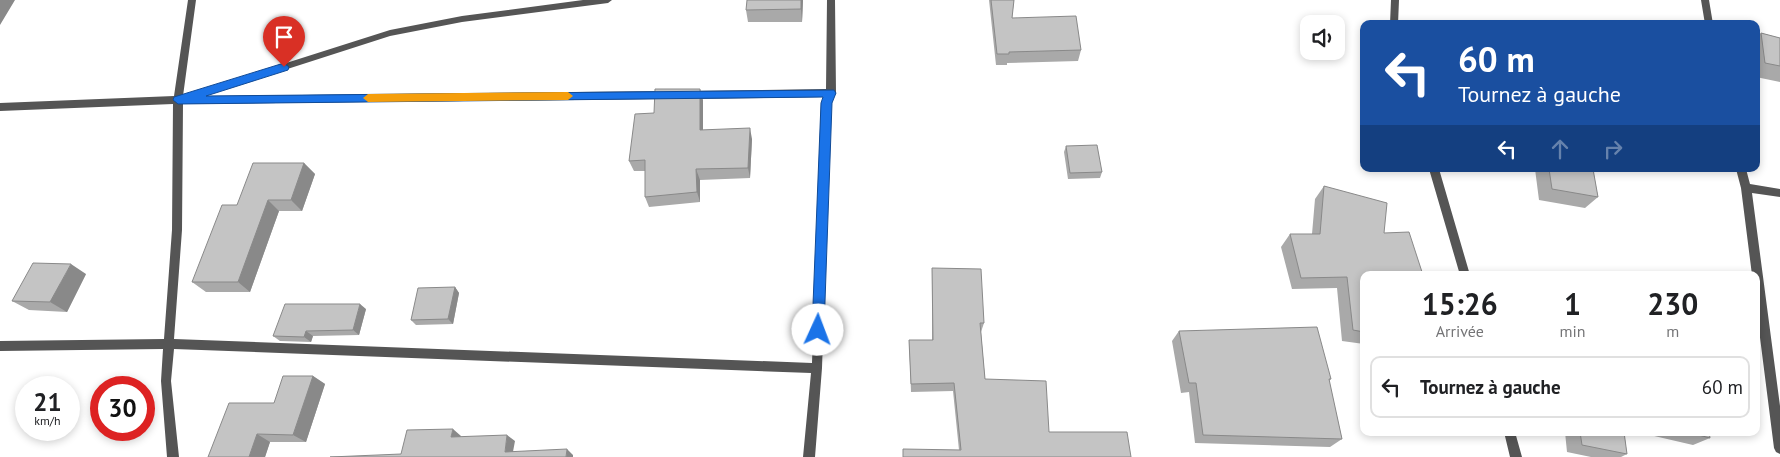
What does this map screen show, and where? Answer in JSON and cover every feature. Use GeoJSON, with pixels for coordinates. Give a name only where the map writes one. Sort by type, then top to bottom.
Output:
{"type":"FeatureCollection","features":[{"type":"Feature","properties":{"kind":"street"},"geometry":{"type":"LineString","coordinates":[[173,457],[166,381],[177,230],[178,100],[192,0]]}},
{"type":"Feature","properties":{"kind":"street"},"geometry":{"type":"LineString","coordinates":[[178,100],[390,34],[462,19],[608,0]]}},
{"type":"Feature","properties":{"kind":"street"},"geometry":{"type":"LineString","coordinates":[[809,457],[817,368],[826,103],[831,93],[831,0]]}},
{"type":"Feature","properties":{"kind":"street"},"geometry":{"type":"LineString","coordinates":[[1394,20],[1395,0]]}},
{"type":"Feature","properties":{"kind":"street"},"geometry":{"type":"LineString","coordinates":[[1705,0],[1708,20]]}},
{"type":"Feature","properties":{"kind":"street"},"geometry":{"type":"LineString","coordinates":[[0,107],[178,100],[831,93]]}},
{"type":"Feature","properties":{"kind":"street"},"geometry":{"type":"LineString","coordinates":[[1435,172],[1463,271]]}},
{"type":"Feature","properties":{"kind":"street"},"geometry":{"type":"LineString","coordinates":[[1742,172],[1746,188],[1757,271]]}},
{"type":"Feature","properties":{"kind":"street"},"geometry":{"type":"LineString","coordinates":[[1746,188],[1780,193]]}},
{"type":"Feature","properties":{"kind":"street"},"geometry":{"type":"LineString","coordinates":[[1760,295],[1780,448]]}},
{"type":"Feature","properties":{"kind":"street"},"geometry":{"type":"LineString","coordinates":[[0,346],[169,344],[817,368]]}},
{"type":"Feature","properties":{"kind":"street"},"geometry":{"type":"LineString","coordinates":[[1510,436],[1516,457]]}},
{"type":"Feature","properties":{"kind":"building"},"geometry":{"type":"Polygon","coordinates":[[[747,0],[801,0],[801,9],[746,10],[747,0]]]}},
{"type":"Feature","properties":{"kind":"building"},"geometry":{"type":"Polygon","coordinates":[[[991,0],[1014,0],[1012,18],[1076,16],[1081,50],[997,54],[991,0]]]}},
{"type":"Feature","properties":{"kind":"building"},"geometry":{"type":"Polygon","coordinates":[[[1761,33],[1780,38],[1780,66],[1765,63],[1761,33]]]}},
{"type":"Feature","properties":{"kind":"building"},"geometry":{"type":"Polygon","coordinates":[[[655,89],[700,89],[700,130],[750,128],[748,168],[696,169],[697,192],[645,197],[645,160],[629,161],[635,114],[654,113],[655,89]]]}},
{"type":"Feature","properties":{"kind":"building"},"geometry":{"type":"Polygon","coordinates":[[[1097,145],[1102,172],[1070,173],[1066,146],[1097,145]]]}},
{"type":"Feature","properties":{"kind":"building"},"geometry":{"type":"Polygon","coordinates":[[[253,163],[304,163],[291,200],[268,200],[238,282],[192,282],[222,205],[237,205],[253,163]]]}},
{"type":"Feature","properties":{"kind":"building"},"geometry":{"type":"Polygon","coordinates":[[[1549,172],[1594,172],[1598,197],[1552,189],[1549,172]]]}},
{"type":"Feature","properties":{"kind":"building"},"geometry":{"type":"Polygon","coordinates":[[[1324,186],[1387,203],[1384,233],[1409,232],[1422,271],[1360,271],[1360,331],[1353,330],[1347,277],[1301,278],[1290,234],[1320,234],[1324,186]]]}},
{"type":"Feature","properties":{"kind":"building"},"geometry":{"type":"Polygon","coordinates":[[[33,263],[71,264],[50,302],[12,301],[33,263]]]}},
{"type":"Feature","properties":{"kind":"building"},"geometry":{"type":"Polygon","coordinates":[[[932,268],[981,269],[984,323],[980,323],[985,379],[1046,381],[1049,432],[1127,432],[1131,457],[903,457],[903,449],[961,450],[954,383],[911,384],[909,340],[933,340],[932,268]]]}},
{"type":"Feature","properties":{"kind":"building"},"geometry":{"type":"Polygon","coordinates":[[[455,287],[448,319],[411,320],[418,288],[455,287]]]}},
{"type":"Feature","properties":{"kind":"building"},"geometry":{"type":"Polygon","coordinates":[[[285,304],[360,304],[353,330],[306,331],[304,337],[273,336],[285,304]]]}},
{"type":"Feature","properties":{"kind":"building"},"geometry":{"type":"Polygon","coordinates":[[[1317,327],[1331,379],[1329,379],[1342,439],[1203,435],[1196,383],[1189,383],[1179,331],[1317,327]]]}},
{"type":"Feature","properties":{"kind":"building"},"geometry":{"type":"Polygon","coordinates":[[[283,376],[313,376],[293,435],[257,434],[249,457],[208,457],[229,403],[274,403],[283,376]]]}},
{"type":"Feature","properties":{"kind":"building"},"geometry":{"type":"Polygon","coordinates":[[[453,429],[451,437],[507,435],[505,452],[567,449],[566,457],[330,457],[401,454],[407,430],[453,429]]]}},
{"type":"Feature","properties":{"kind":"building"},"geometry":{"type":"Polygon","coordinates":[[[1581,436],[1625,436],[1627,454],[1582,445],[1581,436]]]}},
{"type":"Feature","properties":{"kind":"slow traffic"},"geometry":{"type":"LineString","coordinates":[[368,98],[568,96]]}},
{"type":"Feature","properties":{"kind":"route"},"geometry":{"type":"LineString","coordinates":[[284,67],[178,100],[831,93],[826,103],[818,330]]}}]}
